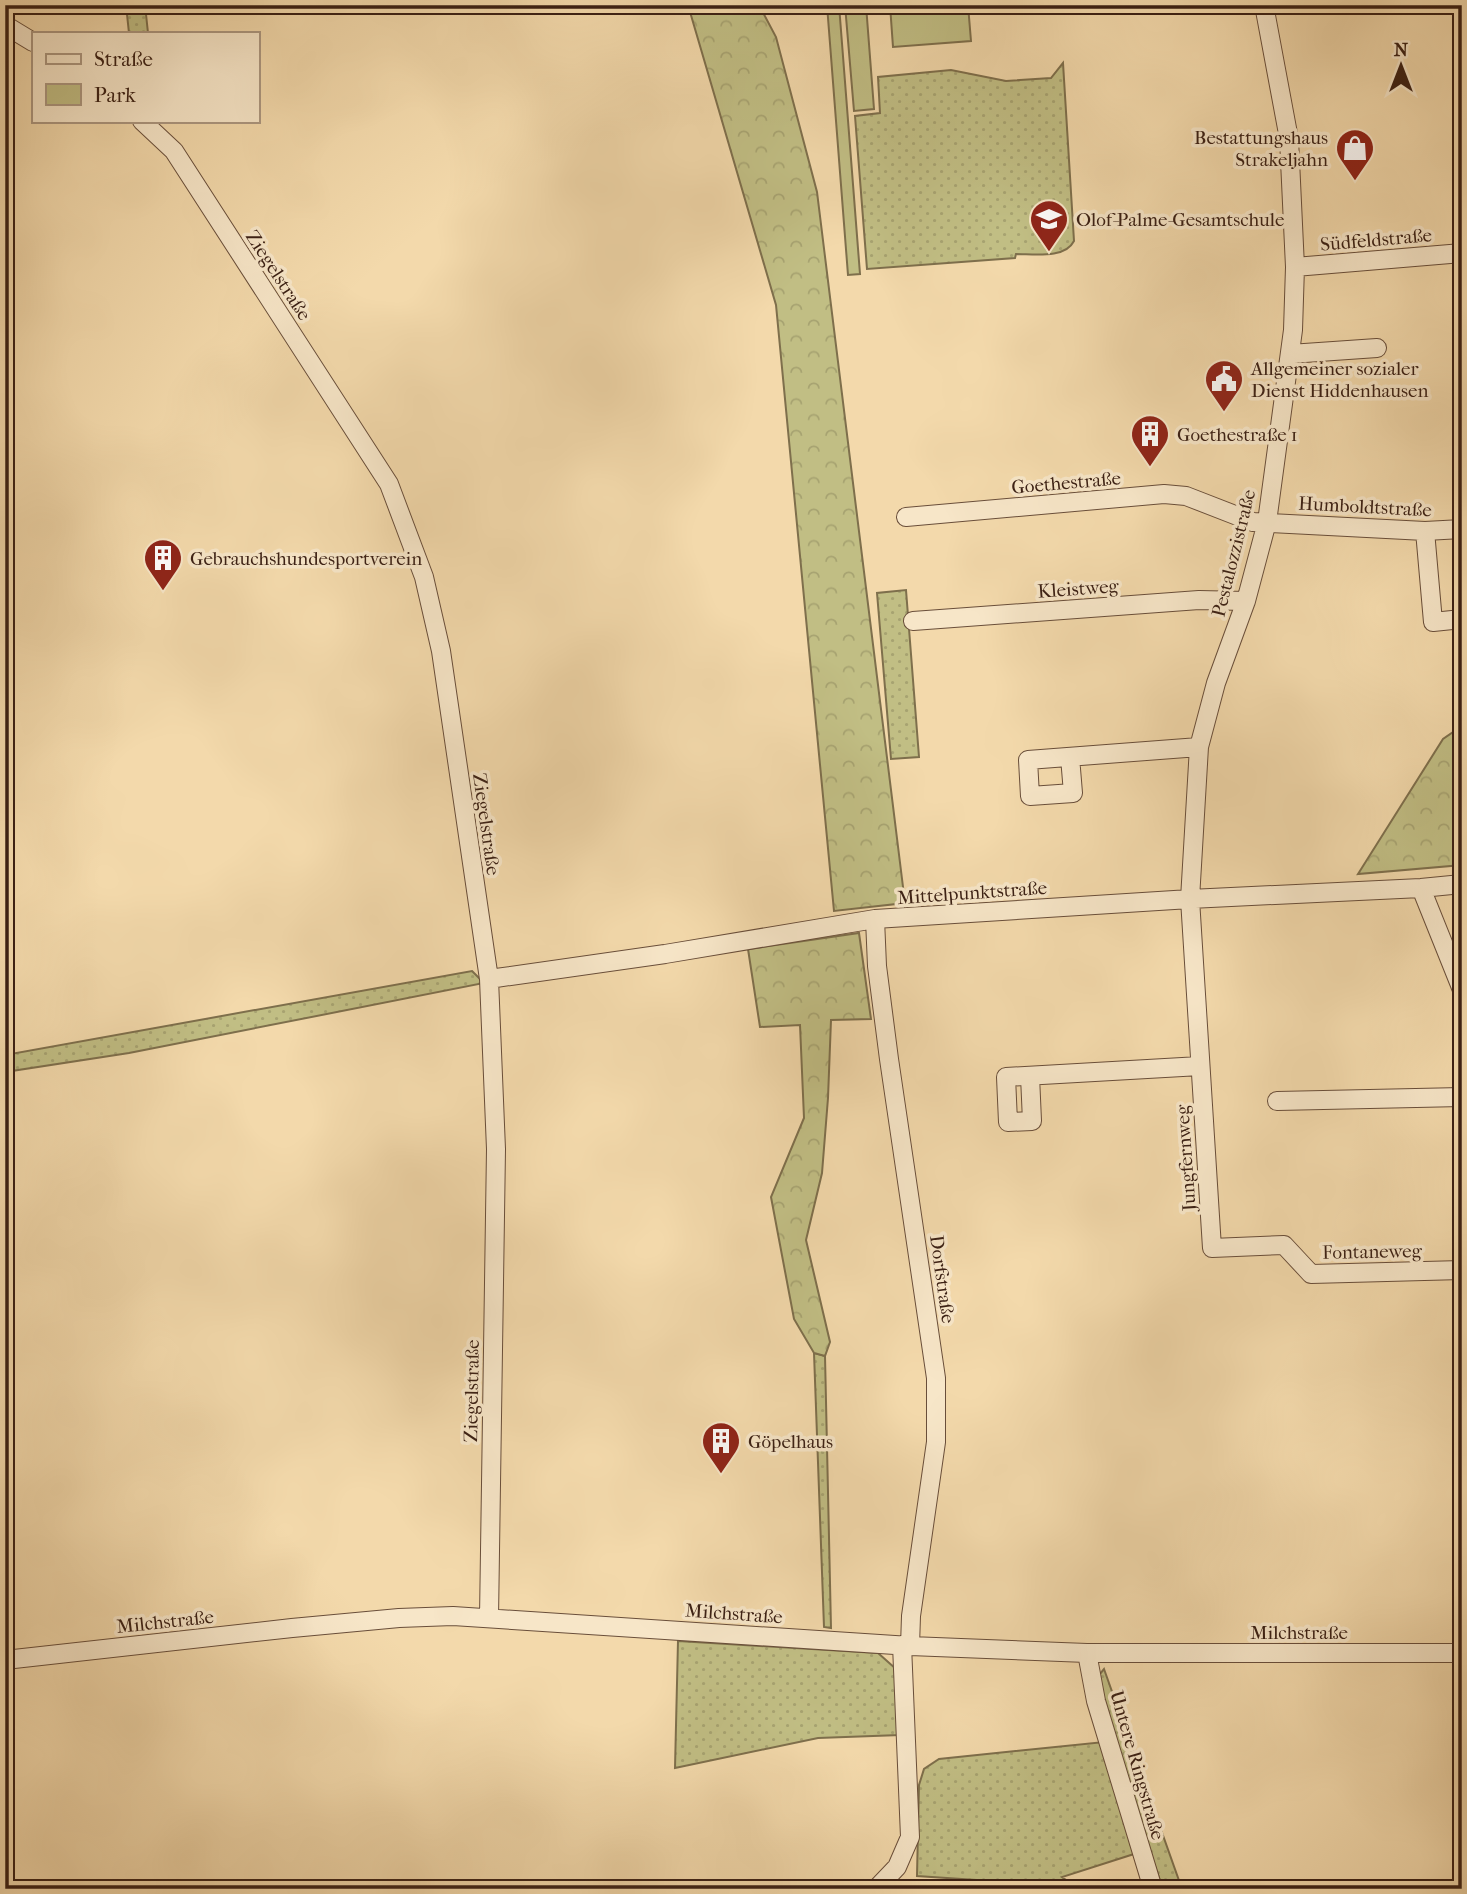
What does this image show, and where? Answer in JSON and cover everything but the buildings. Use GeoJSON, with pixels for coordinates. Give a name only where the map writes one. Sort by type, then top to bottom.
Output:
{"type":"FeatureCollection","features":[{"type":"Feature","properties":{"kind":"street","name":"Pestalozzistraße"},"geometry":{"type":"LineString","coordinates":[[1191,900],[1199,747],[1216,684],[1246,601],[1267,522],[1293,330],[1294,267],[1289,139],[1264,5]]}},
{"type":"Feature","properties":{"kind":"street"},"geometry":{"type":"LineString","coordinates":[[5,24],[32,41]]}},
{"type":"Feature","properties":{"kind":"street","name":"Ziegelstraße"},"geometry":{"type":"LineString","coordinates":[[143,122],[174,151],[389,484],[424,577],[441,651],[489,979],[496,1149],[489,1618]]}},
{"type":"Feature","properties":{"kind":"street","name":"Südfeldstraße"},"geometry":{"type":"LineString","coordinates":[[1294,267],[1462,253]]}},
{"type":"Feature","properties":{"kind":"street"},"geometry":{"type":"LineString","coordinates":[[1290,354],[1377,348]]}},
{"type":"Feature","properties":{"kind":"street","name":"Goethestraße"},"geometry":{"type":"LineString","coordinates":[[906,517],[1164,494],[1186,495],[1253,522],[1267,522]]}},
{"type":"Feature","properties":{"kind":"street","name":"Humboldtstraße"},"geometry":{"type":"LineString","coordinates":[[1267,522],[1425,531],[1462,529]]}},
{"type":"Feature","properties":{"kind":"street"},"geometry":{"type":"LineString","coordinates":[[1425,531],[1433,622],[1462,619]]}},
{"type":"Feature","properties":{"kind":"street","name":"Kleistweg"},"geometry":{"type":"LineString","coordinates":[[913,621],[1199,600],[1246,601]]}},
{"type":"Feature","properties":{"kind":"street"},"geometry":{"type":"LineString","coordinates":[[1070,757],[1199,747]]}},
{"type":"Feature","properties":{"kind":"street","name":"Mittelpunktstraße"},"geometry":{"type":"LineString","coordinates":[[489,979],[678,952],[876,919],[1462,884]]}},
{"type":"Feature","properties":{"kind":"street"},"geometry":{"type":"LineString","coordinates":[[1421,888],[1462,990]]}},
{"type":"Feature","properties":{"kind":"street","name":"Jungfernweg"},"geometry":{"type":"LineString","coordinates":[[1191,900],[1212,1248]]}},
{"type":"Feature","properties":{"kind":"street","name":"Dorfstraße"},"geometry":{"type":"LineString","coordinates":[[876,919],[877,966],[888,1059],[936,1378],[936,1442],[906,1645],[910,1837],[897,1867],[876,1889]]}},
{"type":"Feature","properties":{"kind":"street"},"geometry":{"type":"LineString","coordinates":[[1030,1076],[1200,1066]]}},
{"type":"Feature","properties":{"kind":"street"},"geometry":{"type":"LineString","coordinates":[[1277,1101],[1462,1097]]}},
{"type":"Feature","properties":{"kind":"street","name":"Fontaneweg"},"geometry":{"type":"LineString","coordinates":[[1212,1248],[1284,1245],[1311,1274],[1462,1270]]}},
{"type":"Feature","properties":{"kind":"street","name":"Milchstraße"},"geometry":{"type":"LineString","coordinates":[[5,1660],[398,1618],[453,1616],[906,1645],[1087,1653],[1462,1654]]}},
{"type":"Feature","properties":{"kind":"street","name":"Untere Ringstraße"},"geometry":{"type":"LineString","coordinates":[[1087,1653],[1096,1701],[1153,1889]]}},
{"type":"Feature","properties":{"kind":"green space"},"geometry":{"type":"Polygon","coordinates":[[[126,5],[145,5],[148,32],[129,32],[126,5]]]}},
{"type":"Feature","properties":{"kind":"green space"},"geometry":{"type":"Polygon","coordinates":[[[688,5],[759,5],[776,37],[817,192],[905,903],[834,911],[776,305],[688,5]]]}},
{"type":"Feature","properties":{"kind":"green space"},"geometry":{"type":"Polygon","coordinates":[[[827,5],[839,5],[860,274],[848,275],[827,5]]]}},
{"type":"Feature","properties":{"kind":"green space"},"geometry":{"type":"Polygon","coordinates":[[[845,5],[866,5],[874,109],[854,111],[845,5]]]}},
{"type":"Feature","properties":{"kind":"green space"},"geometry":{"type":"Polygon","coordinates":[[[890,5],[968,5],[971,41],[893,47],[890,5]]]}},
{"type":"Feature","properties":{"kind":"green space"},"geometry":{"type":"Polygon","coordinates":[[[1063,63],[1074,241],[1070,247],[1056,253],[1016,254],[1015,258],[867,269],[855,116],[880,113],[878,77],[951,70],[1006,81],[1051,78],[1063,63]]]}},
{"type":"Feature","properties":{"kind":"green space"},"geometry":{"type":"Polygon","coordinates":[[[906,590],[919,757],[891,759],[877,593],[906,590]]]}},
{"type":"Feature","properties":{"kind":"green space"},"geometry":{"type":"Polygon","coordinates":[[[1462,726],[1462,865],[1358,874],[1443,739],[1462,726]]]}},
{"type":"Feature","properties":{"kind":"green space"},"geometry":{"type":"Polygon","coordinates":[[[859,933],[871,1019],[831,1020],[822,1173],[806,1240],[830,1342],[825,1356],[814,1353],[794,1319],[771,1197],[804,1118],[800,1025],[760,1027],[748,949],[859,933]]]}},
{"type":"Feature","properties":{"kind":"green space"},"geometry":{"type":"Polygon","coordinates":[[[472,971],[484,983],[129,1053],[5,1072],[5,1055],[472,971]]]}},
{"type":"Feature","properties":{"kind":"green space"},"geometry":{"type":"Polygon","coordinates":[[[814,1353],[825,1356],[831,1628],[824,1627],[814,1353]]]}},
{"type":"Feature","properties":{"kind":"green space"},"geometry":{"type":"Polygon","coordinates":[[[678,1641],[878,1653],[896,1669],[900,1735],[818,1738],[675,1768],[678,1641]]]}},
{"type":"Feature","properties":{"kind":"green space"},"geometry":{"type":"Polygon","coordinates":[[[1104,1669],[1182,1889],[1163,1889],[1136,1812],[1100,1691],[1099,1675],[1104,1669]]]}},
{"type":"Feature","properties":{"kind":"green space"},"geometry":{"type":"Polygon","coordinates":[[[1104,1742],[1134,1854],[1062,1877],[1078,1889],[1044,1889],[1038,1884],[917,1876],[919,1785],[924,1769],[939,1759],[1104,1742]]]}},
{"type":"Feature","properties":{"kind":"place","name":"Bestattungshaus Strakeljahn"},"geometry":{"type":"Point","coordinates":[1355,182]}},
{"type":"Feature","properties":{"kind":"place","name":"Olof-Palme-Gesamtschule"},"geometry":{"type":"Point","coordinates":[1049,253]}},
{"type":"Feature","properties":{"kind":"place","name":"Allgemeiner sozialer Dienst Hiddenhausen"},"geometry":{"type":"Point","coordinates":[1224,413]}},
{"type":"Feature","properties":{"kind":"place","name":"Goethestraße 1"},"geometry":{"type":"Point","coordinates":[1150,468]}},
{"type":"Feature","properties":{"kind":"place","name":"Gebrauchshundesportverein"},"geometry":{"type":"Point","coordinates":[163,592]}},
{"type":"Feature","properties":{"kind":"place","name":"Göpelhaus"},"geometry":{"type":"Point","coordinates":[721,1475]}}]}
